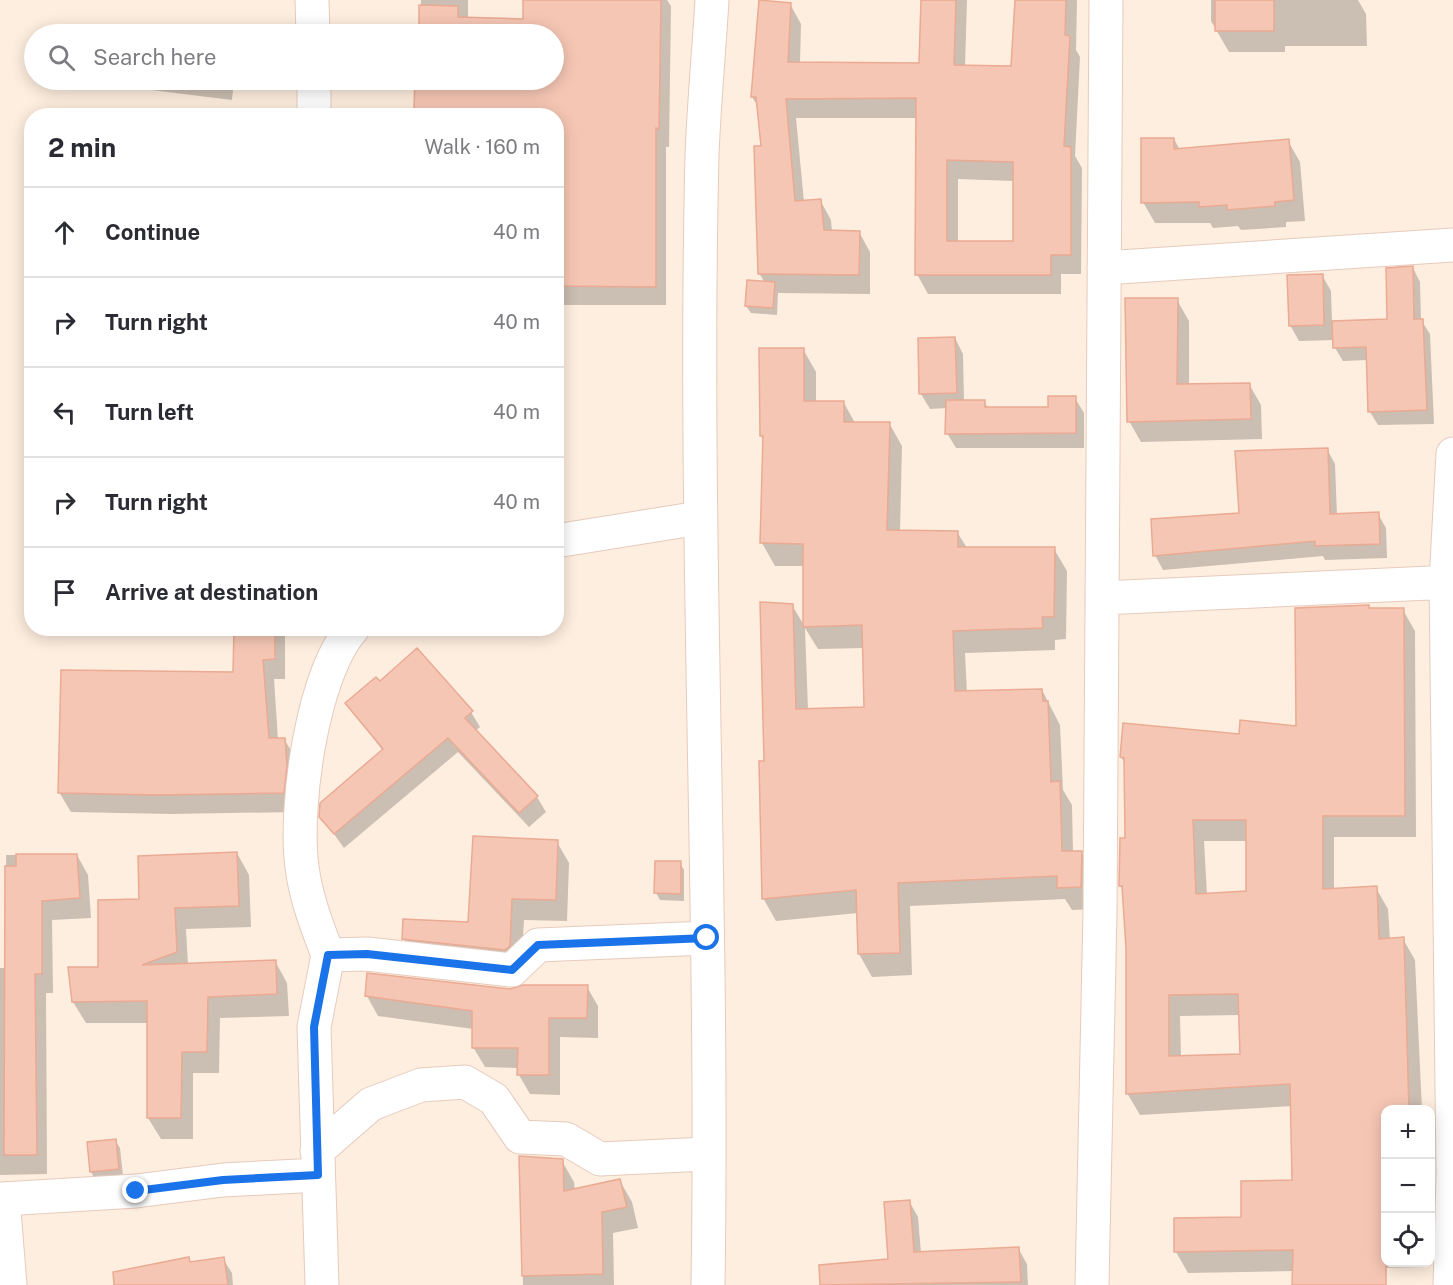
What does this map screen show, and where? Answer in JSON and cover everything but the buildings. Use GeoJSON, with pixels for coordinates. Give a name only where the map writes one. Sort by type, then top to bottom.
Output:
{"type":"FeatureCollection","features":[{"type":"Feature","properties":{"kind":"street"},"geometry":{"type":"LineString","coordinates":[[312,0],[313,24]]}},
{"type":"Feature","properties":{"kind":"street"},"geometry":{"type":"LineString","coordinates":[[708,1285],[707,938],[699,518],[702,152],[712,0]]}},
{"type":"Feature","properties":{"kind":"street"},"geometry":{"type":"LineString","coordinates":[[1092,1285],[1100,912],[1106,0]]}},
{"type":"Feature","properties":{"kind":"street"},"geometry":{"type":"LineString","coordinates":[[314,90],[314,108]]}},
{"type":"Feature","properties":{"kind":"street"},"geometry":{"type":"LineString","coordinates":[[1104,268],[1453,244]]}},
{"type":"Feature","properties":{"kind":"street"},"geometry":{"type":"LineString","coordinates":[[1453,454],[1450,582],[1453,1170]]}},
{"type":"Feature","properties":{"kind":"street"},"geometry":{"type":"LineString","coordinates":[[564,540],[699,518]]}},
{"type":"Feature","properties":{"kind":"street"},"geometry":{"type":"LineString","coordinates":[[1102,598],[1450,582]]}},
{"type":"Feature","properties":{"kind":"street"},"geometry":{"type":"LineString","coordinates":[[322,1285],[314,1027],[328,955],[309,905],[301,866],[300,819],[306,764],[324,680],[346,636]]}},
{"type":"Feature","properties":{"kind":"street"},"geometry":{"type":"LineString","coordinates":[[328,955],[367,954],[512,970],[538,945],[707,938]]}},
{"type":"Feature","properties":{"kind":"street"},"geometry":{"type":"LineString","coordinates":[[10,1285],[3,1199],[136,1191],[223,1180],[317,1163],[371,1104],[421,1085],[465,1082],[494,1099],[520,1137],[566,1139],[600,1159],[707,1154]]}},
{"type":"Feature","properties":{"kind":"street"},"geometry":{"type":"LineString","coordinates":[[1450,1285],[1453,1176]]}},
{"type":"Feature","properties":{"kind":"route"},"geometry":{"type":"LineString","coordinates":[[136,1191],[223,1180],[318,1175],[314,1027],[328,955],[367,954],[512,970],[538,945],[707,938]]}}]}
